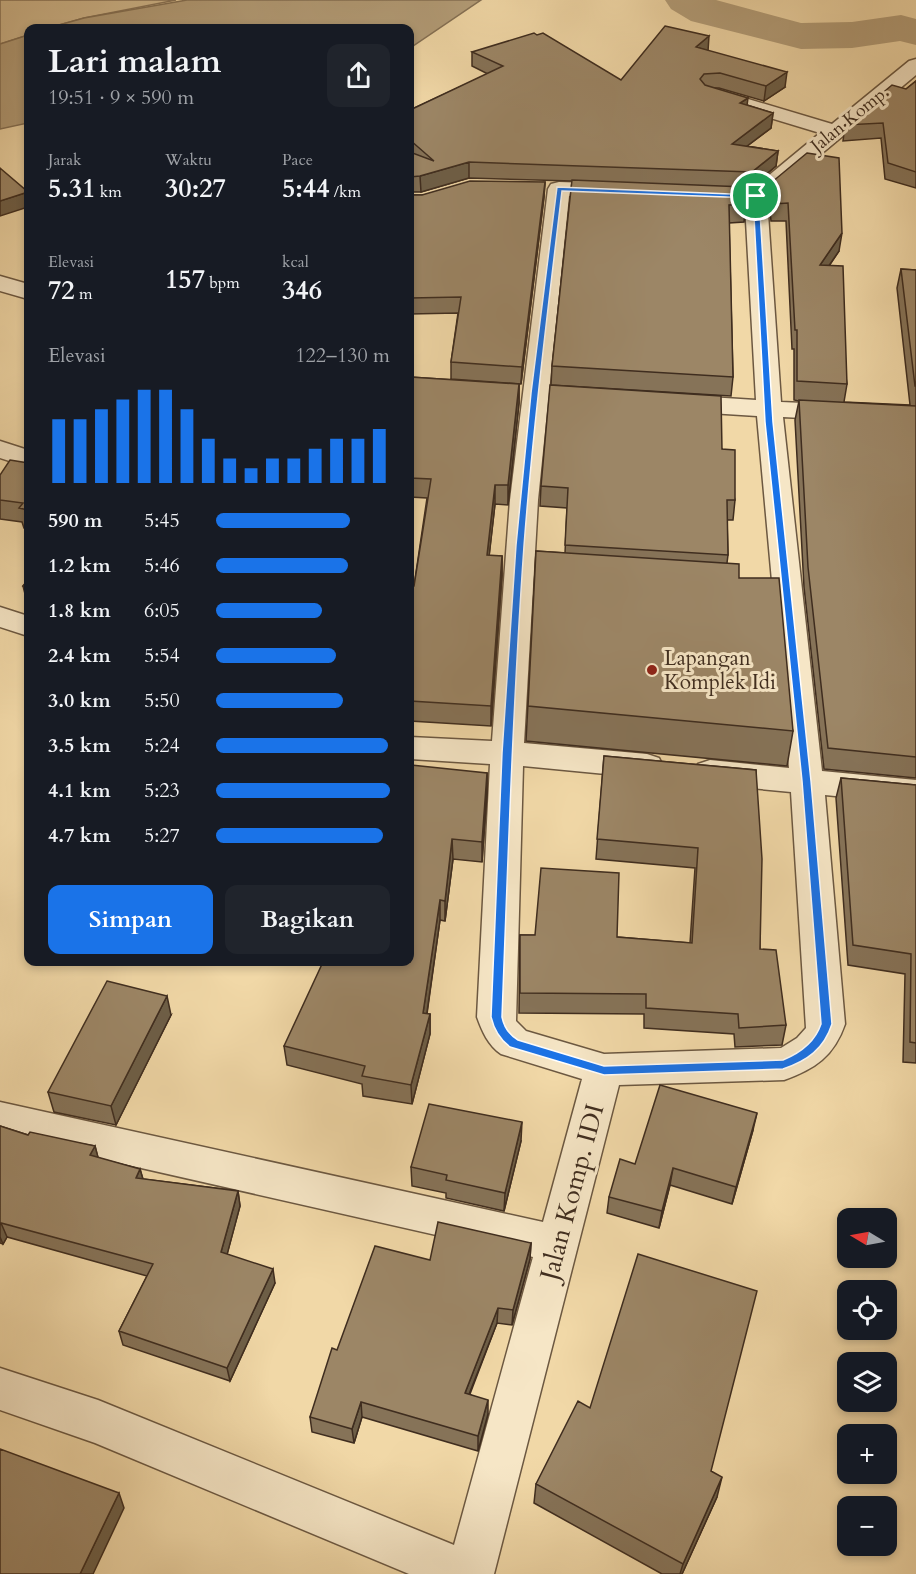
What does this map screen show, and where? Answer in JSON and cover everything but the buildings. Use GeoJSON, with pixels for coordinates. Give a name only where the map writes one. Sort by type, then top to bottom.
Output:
{"type":"FeatureCollection","features":[{"type":"Feature","properties":{"kind":"street","name":"Jalan Komp."},"geometry":{"type":"LineString","coordinates":[[756,196],[916,65]]}},
{"type":"Feature","properties":{"kind":"street"},"geometry":{"type":"LineString","coordinates":[[711,94],[835,131]]}},
{"type":"Feature","properties":{"kind":"street"},"geometry":{"type":"LineString","coordinates":[[640,192],[548,189],[535,393],[530,574],[507,753],[496,1017],[498,1026],[506,1038],[514,1043],[604,1071],[783,1064],[799,1059],[823,1035],[826,1024],[807,781],[775,589],[769,409],[756,196],[675,193]]}},
{"type":"Feature","properties":{"kind":"street"},"geometry":{"type":"LineString","coordinates":[[0,283],[24,291]]}},
{"type":"Feature","properties":{"kind":"street"},"geometry":{"type":"LineString","coordinates":[[652,401],[916,416]]}},
{"type":"Feature","properties":{"kind":"street"},"geometry":{"type":"LineString","coordinates":[[0,449],[24,458]]}},
{"type":"Feature","properties":{"kind":"street"},"geometry":{"type":"LineString","coordinates":[[0,617],[24,625]]}},
{"type":"Feature","properties":{"kind":"street"},"geometry":{"type":"LineString","coordinates":[[414,748],[507,753],[916,792]]}},
{"type":"Feature","properties":{"kind":"street","name":"Jalan Komp. IDI"},"geometry":{"type":"LineString","coordinates":[[468,1574],[604,1071]]}},
{"type":"Feature","properties":{"kind":"street"},"geometry":{"type":"LineString","coordinates":[[0,1119],[558,1244]]}},
{"type":"Feature","properties":{"kind":"street"},"geometry":{"type":"LineString","coordinates":[[0,1389],[98,1422],[468,1574]]}},
{"type":"Feature","properties":{"kind":"shaded area"},"geometry":{"type":"Polygon","coordinates":[[[0,0],[176,0],[63,24],[24,24],[24,36],[0,44],[0,0]]]}},
{"type":"Feature","properties":{"kind":"shaded area"},"geometry":{"type":"Polygon","coordinates":[[[187,0],[481,0],[414,45],[414,24],[62,24],[84,18],[187,0]]]}},
{"type":"Feature","properties":{"kind":"shaded area"},"geometry":{"type":"Polygon","coordinates":[[[24,36],[24,124],[0,129],[0,44],[24,36]]]}},
{"type":"Feature","properties":{"kind":"waterway"},"geometry":{"type":"LineString","coordinates":[[686,0],[706,12],[801,36],[852,35],[901,28],[916,32]]}},
{"type":"Feature","properties":{"kind":"place","name":"Lapangan Komplek Idi"},"geometry":{"type":"Point","coordinates":[652,670]}},
{"type":"Feature","properties":{"kind":"route"},"geometry":{"type":"LineString","coordinates":[[560,189],[756,196],[769,422],[807,781],[826,1024],[823,1035],[814,1046],[799,1059],[783,1064],[604,1071],[514,1043],[506,1038],[498,1026],[496,1017],[507,753],[520,545],[535,393],[560,189]]}}]}
